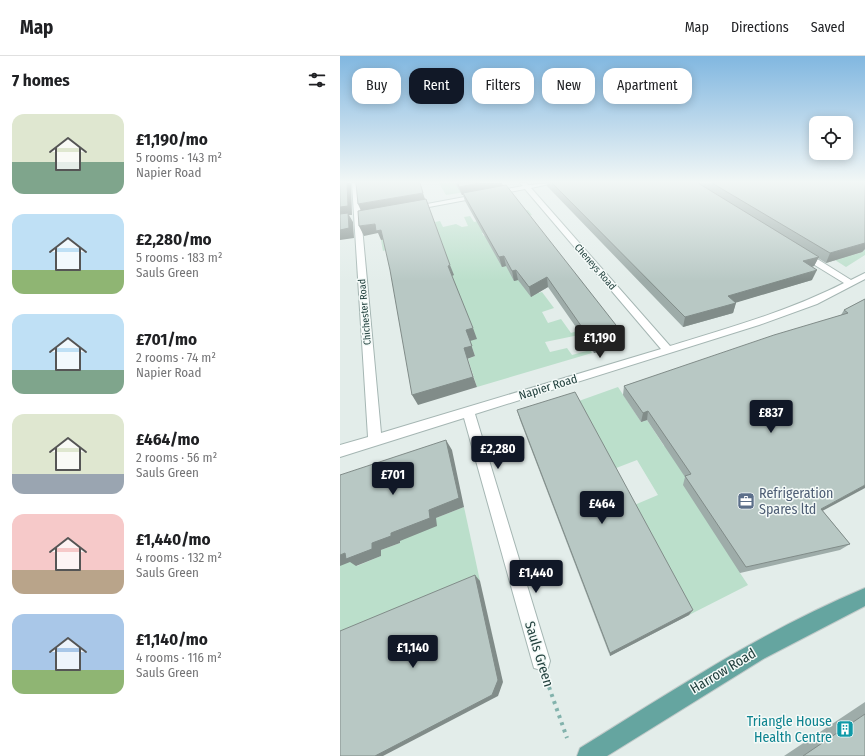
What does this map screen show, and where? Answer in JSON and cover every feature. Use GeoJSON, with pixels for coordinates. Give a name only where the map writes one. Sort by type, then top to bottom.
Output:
{"type":"FeatureCollection","features":[{"type":"Feature","properties":{"kind":"main road","name":"Harrow Road"},"geometry":{"type":"LineString","coordinates":[[588,756],[722,671],[790,632],[865,597]]}},
{"type":"Feature","properties":{"kind":"street","name":"Chichester Road"},"geometry":{"type":"LineString","coordinates":[[358,216],[375,440]]}},
{"type":"Feature","properties":{"kind":"street","name":"Cheneys Road"},"geometry":{"type":"LineString","coordinates":[[551,216],[668,350]]}},
{"type":"Feature","properties":{"kind":"street"},"geometry":{"type":"LineString","coordinates":[[799,252],[851,284]]}},
{"type":"Feature","properties":{"kind":"street","name":"Napier Road"},"geometry":{"type":"LineString","coordinates":[[340,451],[756,323],[806,305],[865,276]]}},
{"type":"Feature","properties":{"kind":"street","name":"Sauls Green"},"geometry":{"type":"LineString","coordinates":[[468,412],[541,661]]}},
{"type":"Feature","properties":{"kind":"path","name":"Sauls Green"},"geometry":{"type":"LineString","coordinates":[[541,661],[568,742]]}},
{"type":"Feature","properties":{"kind":"green space"},"geometry":{"type":"Polygon","coordinates":[[[470,216],[474,222],[502,216],[528,216],[515,218],[508,228],[482,233],[484,236],[493,235],[530,261],[539,275],[534,294],[542,292],[554,308],[542,312],[548,323],[561,319],[571,333],[577,331],[579,335],[545,342],[550,352],[567,348],[572,355],[590,350],[592,353],[477,387],[468,359],[475,356],[471,344],[389,249],[383,251],[381,240],[437,229],[435,222],[440,221],[443,227],[456,224],[462,227],[468,226],[464,217],[470,216]]]}},
{"type":"Feature","properties":{"kind":"green space"},"geometry":{"type":"Polygon","coordinates":[[[865,247],[865,255],[846,267],[835,260],[859,253],[865,247]]]}},
{"type":"Feature","properties":{"kind":"green space"},"geometry":{"type":"Polygon","coordinates":[[[618,387],[641,422],[647,420],[664,446],[692,434],[740,573],[748,585],[689,615],[632,506],[658,495],[637,460],[611,470],[576,402],[618,387]]]}},
{"type":"Feature","properties":{"kind":"green space"},"geometry":{"type":"Polygon","coordinates":[[[464,507],[480,581],[422,606],[340,698],[340,532],[357,566],[381,556],[381,550],[400,543],[397,511],[436,518],[464,507]]]}},
{"type":"Feature","properties":{"kind":"building"},"geometry":{"type":"Polygon","coordinates":[[[340,216],[348,216],[349,228],[340,230],[340,216]]]}},
{"type":"Feature","properties":{"kind":"building"},"geometry":{"type":"Polygon","coordinates":[[[358,216],[432,216],[450,265],[448,266],[473,328],[466,330],[472,346],[464,348],[473,377],[412,395],[390,270],[381,230],[376,231],[375,224],[359,226],[358,216]]]}},
{"type":"Feature","properties":{"kind":"building"},"geometry":{"type":"Polygon","coordinates":[[[476,216],[530,216],[623,334],[593,343],[547,277],[529,287],[516,270],[512,271],[504,256],[499,257],[476,216]]]}},
{"type":"Feature","properties":{"kind":"building"},"geometry":{"type":"Polygon","coordinates":[[[584,216],[751,216],[819,257],[803,261],[817,270],[728,296],[736,303],[685,317],[584,216]]]}},
{"type":"Feature","properties":{"kind":"building"},"geometry":{"type":"Polygon","coordinates":[[[767,216],[865,216],[865,243],[830,253],[767,216]]]}},
{"type":"Feature","properties":{"kind":"building"},"geometry":{"type":"Polygon","coordinates":[[[865,299],[865,485],[821,509],[850,544],[746,567],[685,476],[691,474],[648,411],[643,413],[624,386],[774,335],[848,313],[844,310],[865,299]]]}},
{"type":"Feature","properties":{"kind":"building"},"geometry":{"type":"Polygon","coordinates":[[[575,392],[693,610],[610,653],[517,410],[575,392]]]}},
{"type":"Feature","properties":{"kind":"building"},"geometry":{"type":"Polygon","coordinates":[[[446,440],[459,498],[429,510],[430,518],[391,533],[391,536],[372,543],[372,549],[346,559],[345,553],[340,555],[340,475],[446,440]]]}},
{"type":"Feature","properties":{"kind":"building"},"geometry":{"type":"Polygon","coordinates":[[[475,575],[498,680],[492,695],[375,756],[340,756],[340,631],[475,575]]]}},
{"type":"Feature","properties":{"kind":"building"},"geometry":{"type":"Polygon","coordinates":[[[865,714],[865,756],[803,756],[865,714]]]}},
{"type":"Feature","properties":{"kind":"place","name":"Refrigeration Spares ltd"},"geometry":{"type":"Point","coordinates":[746,501]}},
{"type":"Feature","properties":{"kind":"place","name":"Triangle House Health Centre"},"geometry":{"type":"Point","coordinates":[845,729]}}]}
